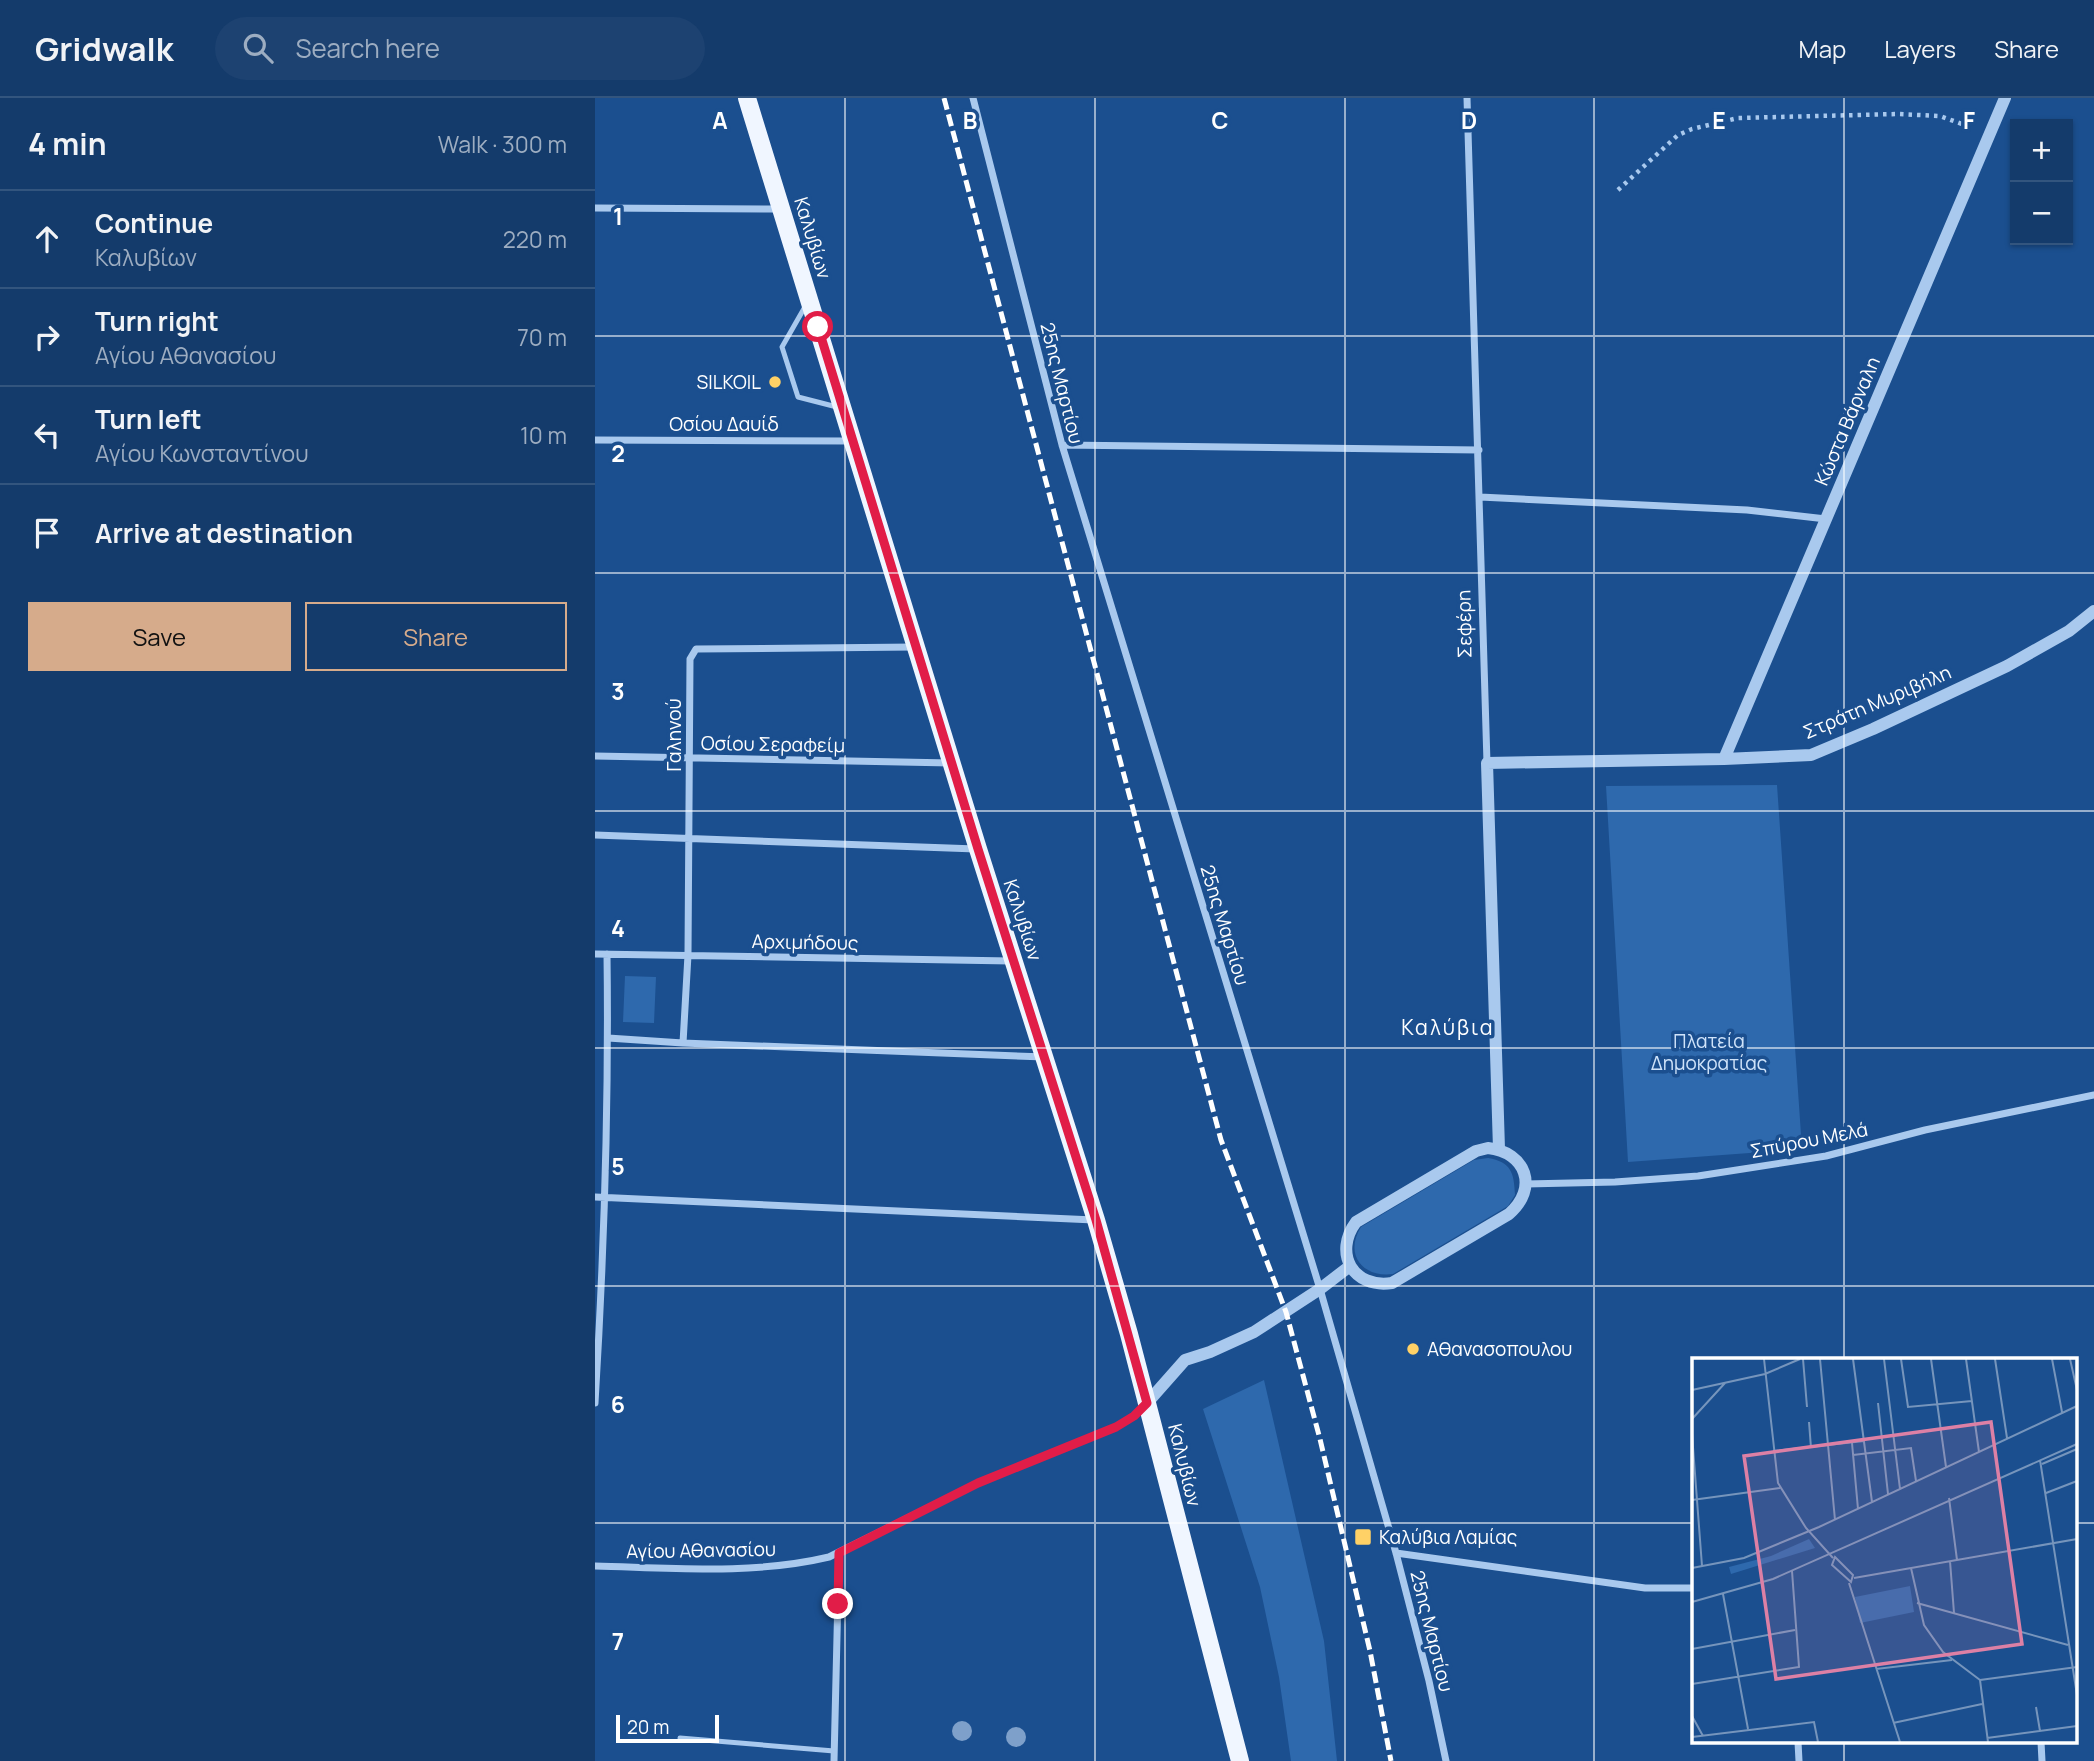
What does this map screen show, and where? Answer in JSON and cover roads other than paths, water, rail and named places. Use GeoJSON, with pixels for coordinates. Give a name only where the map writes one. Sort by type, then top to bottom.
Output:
{"type":"FeatureCollection","features":[{"type":"Feature","properties":{"kind":"main road","name":"Καλυβίων"},"geometry":{"type":"LineString","coordinates":[[747,98],[951,763],[1096,1220],[1147,1403],[1240,1761]]}},
{"type":"Feature","properties":{"kind":"street","name":"25ης Μαρτίου"},"geometry":{"type":"LineString","coordinates":[[973,98],[1062,446],[1320,1289],[1396,1553],[1446,1761]]}},
{"type":"Feature","properties":{"kind":"street","name":"Σεφέρη"},"geometry":{"type":"LineString","coordinates":[[1467,98],[1499,1149]]}},
{"type":"Feature","properties":{"kind":"street","name":"Κώστα Βάρναλη"},"geometry":{"type":"LineString","coordinates":[[1724,759],[2004,98]]}},
{"type":"Feature","properties":{"kind":"street"},"geometry":{"type":"LineString","coordinates":[[595,208],[782,209]]}},
{"type":"Feature","properties":{"kind":"street","name":"Οσίου Δαυίδ"},"geometry":{"type":"LineString","coordinates":[[595,440],[852,441]]}},
{"type":"Feature","properties":{"kind":"street"},"geometry":{"type":"LineString","coordinates":[[1062,446],[1479,450]]}},
{"type":"Feature","properties":{"kind":"street"},"geometry":{"type":"LineString","coordinates":[[1480,497],[1747,510],[1826,519]]}},
{"type":"Feature","properties":{"kind":"street","name":"Στράτη Μυριβήλη"},"geometry":{"type":"LineString","coordinates":[[1487,763],[1811,755],[2007,666],[2069,631],[2094,611]]}},
{"type":"Feature","properties":{"kind":"street","name":"Γαληνού"},"geometry":{"type":"LineString","coordinates":[[683,1043],[688,955],[690,659],[696,649],[916,647]]}},
{"type":"Feature","properties":{"kind":"street","name":"Οσίου Σεραφείμ"},"geometry":{"type":"LineString","coordinates":[[595,756],[951,763]]}},
{"type":"Feature","properties":{"kind":"street"},"geometry":{"type":"LineString","coordinates":[[595,835],[978,849]]}},
{"type":"Feature","properties":{"kind":"street","name":"Αρχιμήδους"},"geometry":{"type":"LineString","coordinates":[[595,954],[1015,961]]}},
{"type":"Feature","properties":{"kind":"street"},"geometry":{"type":"LineString","coordinates":[[595,1403],[605,1198],[607,954]]}},
{"type":"Feature","properties":{"kind":"street"},"geometry":{"type":"LineString","coordinates":[[608,1038],[1045,1057]]}},
{"type":"Feature","properties":{"kind":"street","name":"Σπύρου Μελά"},"geometry":{"type":"LineString","coordinates":[[1526,1184],[1615,1182],[1698,1176],[1826,1156],[1925,1130],[2094,1095]]}},
{"type":"Feature","properties":{"kind":"street"},"geometry":{"type":"LineString","coordinates":[[1488,1148],[1510,1154],[1524,1172],[1526,1184],[1524,1196],[1509,1214],[1392,1283],[1380,1285],[1368,1282],[1357,1276],[1350,1266],[1345,1243],[1356,1222],[1476,1151],[1488,1148]]}},
{"type":"Feature","properties":{"kind":"street"},"geometry":{"type":"LineString","coordinates":[[595,1197],[1096,1220]]}},
{"type":"Feature","properties":{"kind":"street"},"geometry":{"type":"LineString","coordinates":[[1147,1403],[1185,1360],[1254,1332],[1350,1266]]}},
{"type":"Feature","properties":{"kind":"street","name":"Αγίου Αθανασίου"},"geometry":{"type":"LineString","coordinates":[[595,1566],[726,1569],[803,1563],[839,1553],[978,1483],[1116,1427],[1134,1416],[1147,1403]]}},
{"type":"Feature","properties":{"kind":"street"},"geometry":{"type":"LineString","coordinates":[[834,1761],[839,1553]]}},
{"type":"Feature","properties":{"kind":"street"},"geometry":{"type":"LineString","coordinates":[[1396,1553],[1633,1586],[1692,1588]]}},
{"type":"Feature","properties":{"kind":"lane"},"geometry":{"type":"LineString","coordinates":[[809,299],[782,347],[799,397],[843,409]]}},
{"type":"Feature","properties":{"kind":"lane"},"geometry":{"type":"LineString","coordinates":[[680,1738],[834,1751]]}},
{"type":"Feature","properties":{"kind":"railway"},"geometry":{"type":"LineString","coordinates":[[944,98],[1221,1140],[1286,1312],[1320,1439],[1370,1651],[1391,1761]]}},
{"type":"Feature","properties":{"kind":"place","name":"SILKOIL"},"geometry":{"type":"Point","coordinates":[775,382]}},
{"type":"Feature","properties":{"kind":"place","name":"Αθανασοπουλου"},"geometry":{"type":"Point","coordinates":[1413,1349]}},
{"type":"Feature","properties":{"kind":"place","name":"Καλύβια Λαμίας"},"geometry":{"type":"Point","coordinates":[1363,1537]}},
{"type":"Feature","properties":{"kind":"district","name":"Καλύβια"},"geometry":{"type":"Point","coordinates":[1448,1027]}},
{"type":"Feature","properties":{"kind":"park label","name":"Πλατεία Δημοκρατίας"},"geometry":{"type":"Point","coordinates":[1709,1052]}}]}
